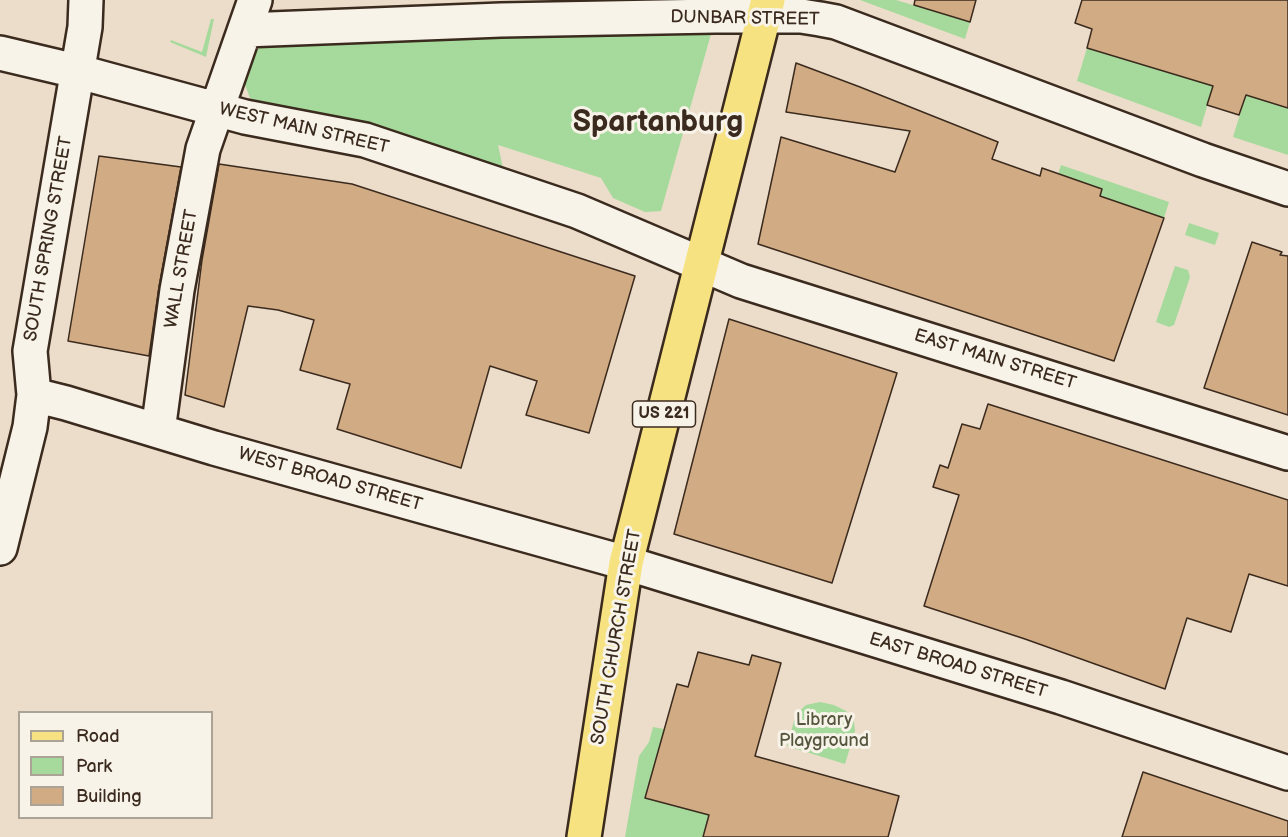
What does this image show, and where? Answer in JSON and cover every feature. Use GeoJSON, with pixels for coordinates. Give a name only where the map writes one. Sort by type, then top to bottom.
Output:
{"type":"FeatureCollection","features":[{"type":"Feature","properties":{"kind":"main road","name":"US 221"},"geometry":{"type":"LineString","coordinates":[[702,264],[766,8]]}},
{"type":"Feature","properties":{"kind":"main road","name":"SOUTH CHURCH STREET"},"geometry":{"type":"LineString","coordinates":[[584,837],[626,563],[702,264]]}},
{"type":"Feature","properties":{"kind":"street","name":"SOUTH SPRING STREET"},"geometry":{"type":"LineString","coordinates":[[0,548],[30,427],[34,395],[30,351],[85,27],[86,0]]}},
{"type":"Feature","properties":{"kind":"street","name":"DUNBAR STREET"},"geometry":{"type":"LineString","coordinates":[[250,15],[501,20],[766,8],[836,22],[1181,152],[1288,189]]}},
{"type":"Feature","properties":{"kind":"street","name":"WALL STREET"},"geometry":{"type":"LineString","coordinates":[[158,431],[177,290],[203,149],[250,15]]}},
{"type":"Feature","properties":{"kind":"street","name":"WEST MAIN STREET"},"geometry":{"type":"LineString","coordinates":[[0,53],[76,71],[217,110],[365,140],[477,176],[577,212],[702,264]]}},
{"type":"Feature","properties":{"kind":"street","name":"EAST MAIN STREET"},"geometry":{"type":"LineString","coordinates":[[702,264],[741,281],[1288,453]]}},
{"type":"Feature","properties":{"kind":"street","name":"WEST BROAD STREET"},"geometry":{"type":"LineString","coordinates":[[34,395],[626,563]]}},
{"type":"Feature","properties":{"kind":"street","name":"EAST BROAD STREET"},"geometry":{"type":"LineString","coordinates":[[626,563],[1061,697],[1288,773]]}},
{"type":"Feature","properties":{"kind":"green space"},"geometry":{"type":"Polygon","coordinates":[[[860,0],[896,0],[970,22],[965,39],[860,0]]]}},
{"type":"Feature","properties":{"kind":"green space"},"geometry":{"type":"Polygon","coordinates":[[[211,19],[214,19],[206,57],[170,42],[171,40],[202,52],[211,19]]]}},
{"type":"Feature","properties":{"kind":"green space"},"geometry":{"type":"Polygon","coordinates":[[[711,34],[661,211],[645,212],[613,198],[601,178],[498,145],[503,168],[362,125],[264,107],[250,98],[245,85],[247,57],[266,43],[711,34]]]}},
{"type":"Feature","properties":{"kind":"green space"},"geometry":{"type":"Polygon","coordinates":[[[1087,48],[1213,86],[1201,127],[1077,81],[1087,48]]]}},
{"type":"Feature","properties":{"kind":"green space"},"geometry":{"type":"Polygon","coordinates":[[[1246,95],[1288,108],[1288,155],[1233,137],[1246,95]]]}},
{"type":"Feature","properties":{"kind":"green space"},"geometry":{"type":"Polygon","coordinates":[[[1061,165],[1169,202],[1164,218],[1100,196],[1102,189],[1058,174],[1061,165]]]}},
{"type":"Feature","properties":{"kind":"green space"},"geometry":{"type":"Polygon","coordinates":[[[1189,223],[1219,233],[1215,245],[1185,235],[1189,223]]]}},
{"type":"Feature","properties":{"kind":"green space"},"geometry":{"type":"Polygon","coordinates":[[[1175,266],[1188,270],[1190,277],[1174,325],[1169,327],[1156,322],[1175,266]]]}},
{"type":"Feature","properties":{"kind":"green space","name":"Library Playground"},"geometry":{"type":"Polygon","coordinates":[[[820,702],[846,711],[854,722],[855,731],[845,764],[787,746],[796,714],[806,705],[820,702]]]}},
{"type":"Feature","properties":{"kind":"green space"},"geometry":{"type":"Polygon","coordinates":[[[653,727],[664,729],[645,798],[709,815],[703,837],[625,837],[639,756],[649,742],[653,727]]]}},
{"type":"Feature","properties":{"kind":"building"},"geometry":{"type":"Polygon","coordinates":[[[915,0],[976,0],[970,22],[914,5],[915,0]]]}},
{"type":"Feature","properties":{"kind":"building"},"geometry":{"type":"Polygon","coordinates":[[[1082,0],[1288,0],[1288,108],[1246,95],[1239,115],[1207,105],[1213,86],[1087,48],[1092,29],[1075,23],[1082,0]]]}},
{"type":"Feature","properties":{"kind":"building"},"geometry":{"type":"Polygon","coordinates":[[[796,63],[998,142],[992,159],[1040,176],[1042,168],[1102,189],[1100,196],[1164,218],[1114,361],[758,244],[781,137],[895,172],[910,131],[786,112],[796,63]]]}},
{"type":"Feature","properties":{"kind":"building"},"geometry":{"type":"Polygon","coordinates":[[[99,156],[181,167],[149,356],[68,341],[99,156]]]}},
{"type":"Feature","properties":{"kind":"building"},"geometry":{"type":"Polygon","coordinates":[[[219,164],[352,184],[635,276],[589,433],[526,415],[537,381],[490,366],[461,468],[337,429],[350,384],[300,370],[314,320],[278,310],[248,306],[224,407],[185,395],[202,260],[219,164]]]}},
{"type":"Feature","properties":{"kind":"building"},"geometry":{"type":"Polygon","coordinates":[[[1252,242],[1282,252],[1280,255],[1288,256],[1288,415],[1204,388],[1252,242]]]}},
{"type":"Feature","properties":{"kind":"building"},"geometry":{"type":"Polygon","coordinates":[[[729,319],[897,373],[832,583],[674,534],[729,319]]]}},
{"type":"Feature","properties":{"kind":"building"},"geometry":{"type":"Polygon","coordinates":[[[988,404],[1288,500],[1288,586],[1249,574],[1231,632],[1187,618],[1165,689],[924,606],[959,495],[933,487],[940,465],[948,468],[962,424],[980,429],[988,404]]]}},
{"type":"Feature","properties":{"kind":"building"},"geometry":{"type":"Polygon","coordinates":[[[698,652],[749,665],[752,655],[781,663],[755,756],[899,796],[888,837],[703,837],[709,815],[645,798],[677,684],[688,687],[698,652]]]}},
{"type":"Feature","properties":{"kind":"building"},"geometry":{"type":"Polygon","coordinates":[[[1143,772],[1288,821],[1288,837],[1122,837],[1143,772]]]}},
{"type":"Feature","properties":{"kind":"district","name":"Spartanburg"},"geometry":{"type":"Point","coordinates":[658,123]}}]}
